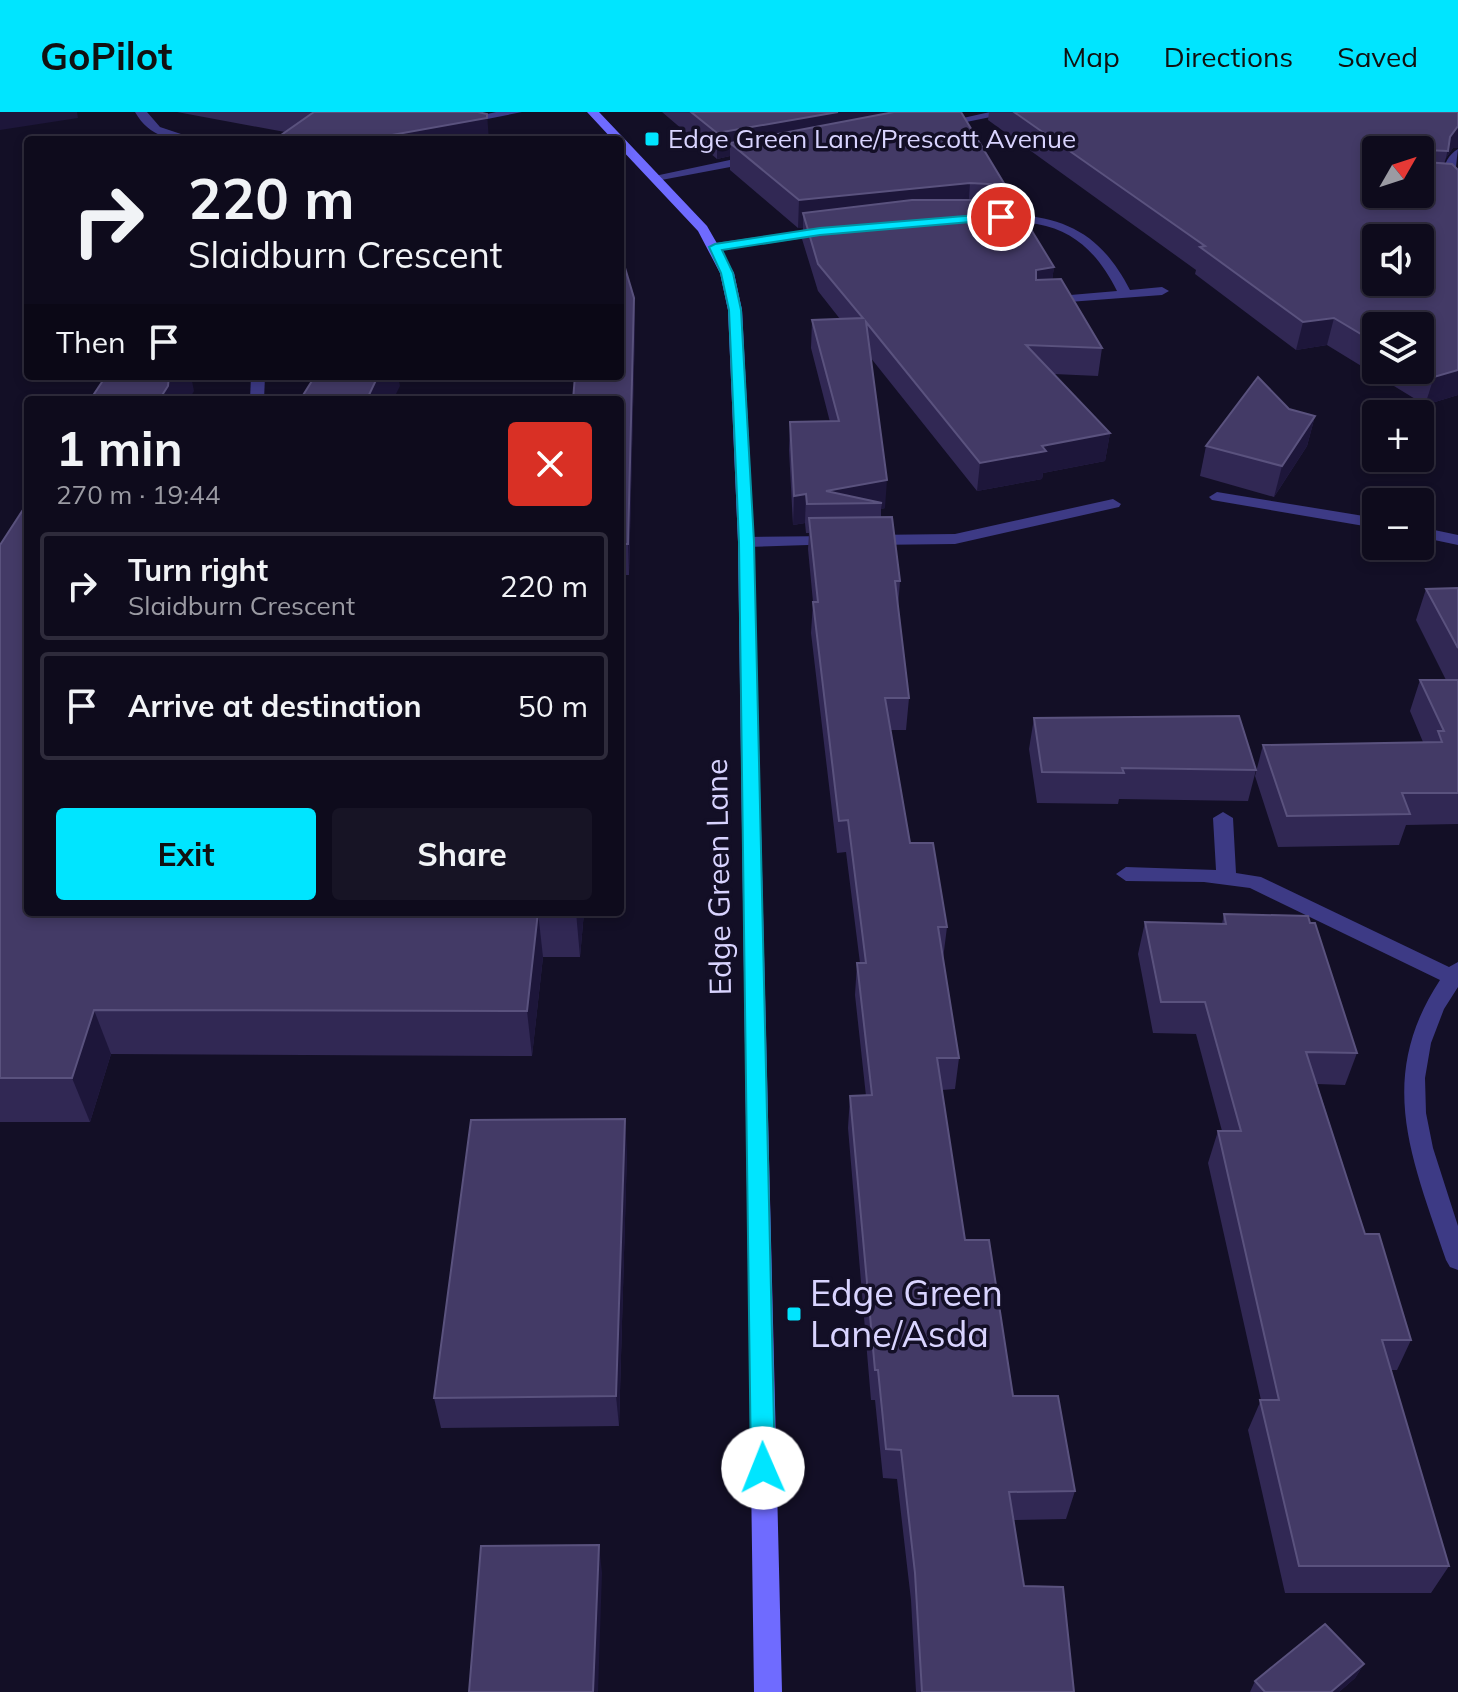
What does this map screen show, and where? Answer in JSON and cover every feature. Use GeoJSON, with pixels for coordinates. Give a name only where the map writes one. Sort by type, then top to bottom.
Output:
{"type":"FeatureCollection","features":[{"type":"Feature","properties":{"kind":"street"},"geometry":{"type":"LineString","coordinates":[[141,112],[148,127],[174,136]]}},
{"type":"Feature","properties":{"kind":"street"},"geometry":{"type":"LineString","coordinates":[[442,125],[516,112]]}},
{"type":"Feature","properties":{"kind":"street","name":"Edge Green Lane"},"geometry":{"type":"LineString","coordinates":[[593,112],[616,136]]}},
{"type":"Feature","properties":{"kind":"street"},"geometry":{"type":"LineString","coordinates":[[934,112],[948,123]]}},
{"type":"Feature","properties":{"kind":"street"},"geometry":{"type":"LineString","coordinates":[[933,126],[1009,112]]}},
{"type":"Feature","properties":{"kind":"street","name":"Edge Green Lane"},"geometry":{"type":"LineString","coordinates":[[624,144],[703,229],[727,273],[735,310],[746,542],[768,1692]]}},
{"type":"Feature","properties":{"kind":"street"},"geometry":{"type":"LineString","coordinates":[[1458,153],[1449,166],[1449,184],[1458,196]]}},
{"type":"Feature","properties":{"kind":"street"},"geometry":{"type":"LineString","coordinates":[[656,177],[779,154]]}},
{"type":"Feature","properties":{"kind":"street"},"geometry":{"type":"LineString","coordinates":[[1434,183],[1449,184]]}},
{"type":"Feature","properties":{"kind":"street"},"geometry":{"type":"LineString","coordinates":[[979,217],[1025,219],[1076,233],[1096,246],[1113,267],[1124,292]]}},
{"type":"Feature","properties":{"kind":"street"},"geometry":{"type":"LineString","coordinates":[[715,247],[848,229]]}},
{"type":"Feature","properties":{"kind":"street"},"geometry":{"type":"LineString","coordinates":[[1040,302],[1124,292],[1162,291]]}},
{"type":"Feature","properties":{"kind":"street"},"geometry":{"type":"LineString","coordinates":[[1217,497],[1362,521]]}},
{"type":"Feature","properties":{"kind":"street"},"geometry":{"type":"LineString","coordinates":[[746,542],[955,539],[1113,504]]}},
{"type":"Feature","properties":{"kind":"street"},"geometry":{"type":"LineString","coordinates":[[1434,535],[1458,540]]}},
{"type":"Feature","properties":{"kind":"street"},"geometry":{"type":"LineString","coordinates":[[1223,818],[1226,877]]}},
{"type":"Feature","properties":{"kind":"street"},"geometry":{"type":"LineString","coordinates":[[1126,874],[1226,877],[1254,882],[1455,974],[1420,1034],[1411,1090],[1418,1140],[1458,1260]]}},
{"type":"Feature","properties":{"kind":"building"},"geometry":{"type":"Polygon","coordinates":[[[314,112],[487,114],[487,118],[386,136],[280,136],[314,112]]]}},
{"type":"Feature","properties":{"kind":"building"},"geometry":{"type":"Polygon","coordinates":[[[691,112],[838,112],[717,133],[691,112]]]}},
{"type":"Feature","properties":{"kind":"building"},"geometry":{"type":"Polygon","coordinates":[[[894,112],[961,112],[1005,185],[970,183],[799,200],[730,143],[894,112]]]}},
{"type":"Feature","properties":{"kind":"building"},"geometry":{"type":"Polygon","coordinates":[[[1014,112],[1458,112],[1458,126],[1450,137],[1448,151],[1434,150],[1434,136],[1362,136],[1362,208],[1434,208],[1434,163],[1452,164],[1458,170],[1458,370],[1434,377],[1434,312],[1362,312],[1362,335],[1334,318],[1303,322],[1200,247],[1205,246],[1014,112]]]}},
{"type":"Feature","properties":{"kind":"building"},"geometry":{"type":"Polygon","coordinates":[[[912,200],[1013,200],[1054,267],[1036,270],[1036,280],[1061,279],[1102,348],[1026,345],[1110,433],[1042,446],[1046,451],[980,463],[866,322],[887,480],[826,491],[882,503],[807,504],[806,494],[794,496],[790,422],[839,421],[812,320],[863,318],[818,264],[803,213],[912,200]]]}},
{"type":"Feature","properties":{"kind":"building"},"geometry":{"type":"Polygon","coordinates":[[[624,264],[634,298],[628,544],[624,544],[624,396],[573,396],[575,380],[624,380],[624,264]]]}},
{"type":"Feature","properties":{"kind":"building"},"geometry":{"type":"Polygon","coordinates":[[[1258,377],[1289,409],[1315,416],[1282,466],[1206,446],[1258,377]]]}},
{"type":"Feature","properties":{"kind":"building"},"geometry":{"type":"Polygon","coordinates":[[[103,380],[169,380],[162,396],[93,396],[103,380]]]}},
{"type":"Feature","properties":{"kind":"building"},"geometry":{"type":"Polygon","coordinates":[[[312,380],[376,380],[368,396],[302,396],[312,380]]]}},
{"type":"Feature","properties":{"kind":"building"},"geometry":{"type":"Polygon","coordinates":[[[24,508],[24,916],[538,916],[527,1011],[94,1010],[72,1078],[0,1078],[0,545],[24,508]]]}},
{"type":"Feature","properties":{"kind":"building"},"geometry":{"type":"Polygon","coordinates":[[[892,517],[900,581],[895,581],[909,698],[885,698],[910,843],[933,843],[947,927],[938,927],[959,1058],[937,1058],[965,1240],[989,1240],[1013,1396],[1058,1396],[1075,1491],[1009,1492],[1024,1586],[1063,1587],[1074,1692],[922,1692],[915,1573],[901,1450],[886,1449],[878,1370],[875,1370],[850,1096],[872,1095],[857,963],[866,963],[848,820],[839,821],[813,602],[818,602],[809,518],[892,517]]]}},
{"type":"Feature","properties":{"kind":"building"},"geometry":{"type":"Polygon","coordinates":[[[1458,588],[1458,648],[1426,589],[1458,588]]]}},
{"type":"Feature","properties":{"kind":"building"},"geometry":{"type":"Polygon","coordinates":[[[1420,680],[1458,680],[1458,793],[1402,793],[1410,814],[1287,816],[1263,745],[1442,742],[1438,731],[1444,731],[1420,680]]]}},
{"type":"Feature","properties":{"kind":"building"},"geometry":{"type":"Polygon","coordinates":[[[1239,716],[1256,770],[1122,768],[1124,773],[1042,772],[1034,718],[1239,716]]]}},
{"type":"Feature","properties":{"kind":"building"},"geometry":{"type":"Polygon","coordinates":[[[1224,914],[1308,916],[1310,923],[1315,923],[1357,1053],[1306,1052],[1365,1234],[1379,1234],[1411,1340],[1382,1340],[1449,1566],[1299,1566],[1260,1400],[1279,1400],[1218,1131],[1241,1131],[1205,1002],[1161,1002],[1145,922],[1226,924],[1224,914]]]}},
{"type":"Feature","properties":{"kind":"building"},"geometry":{"type":"Polygon","coordinates":[[[625,1119],[616,1396],[434,1398],[471,1120],[625,1119]]]}},
{"type":"Feature","properties":{"kind":"building"},"geometry":{"type":"Polygon","coordinates":[[[599,1545],[593,1692],[469,1692],[481,1546],[599,1545]]]}},
{"type":"Feature","properties":{"kind":"building"},"geometry":{"type":"Polygon","coordinates":[[[1325,1624],[1364,1664],[1331,1692],[1265,1692],[1255,1681],[1325,1624]]]}},
{"type":"Feature","properties":{"kind":"place","name":"Edge Green Lane/Prescott Avenue"},"geometry":{"type":"Point","coordinates":[652,139]}},
{"type":"Feature","properties":{"kind":"place","name":"Edge Green Lane/Asda"},"geometry":{"type":"Point","coordinates":[794,1314]}},
{"type":"Feature","properties":{"kind":"route"},"geometry":{"type":"LineString","coordinates":[[763,1468],[746,542],[735,310],[727,273],[715,247],[820,232],[968,217],[1001,217]]}}]}
